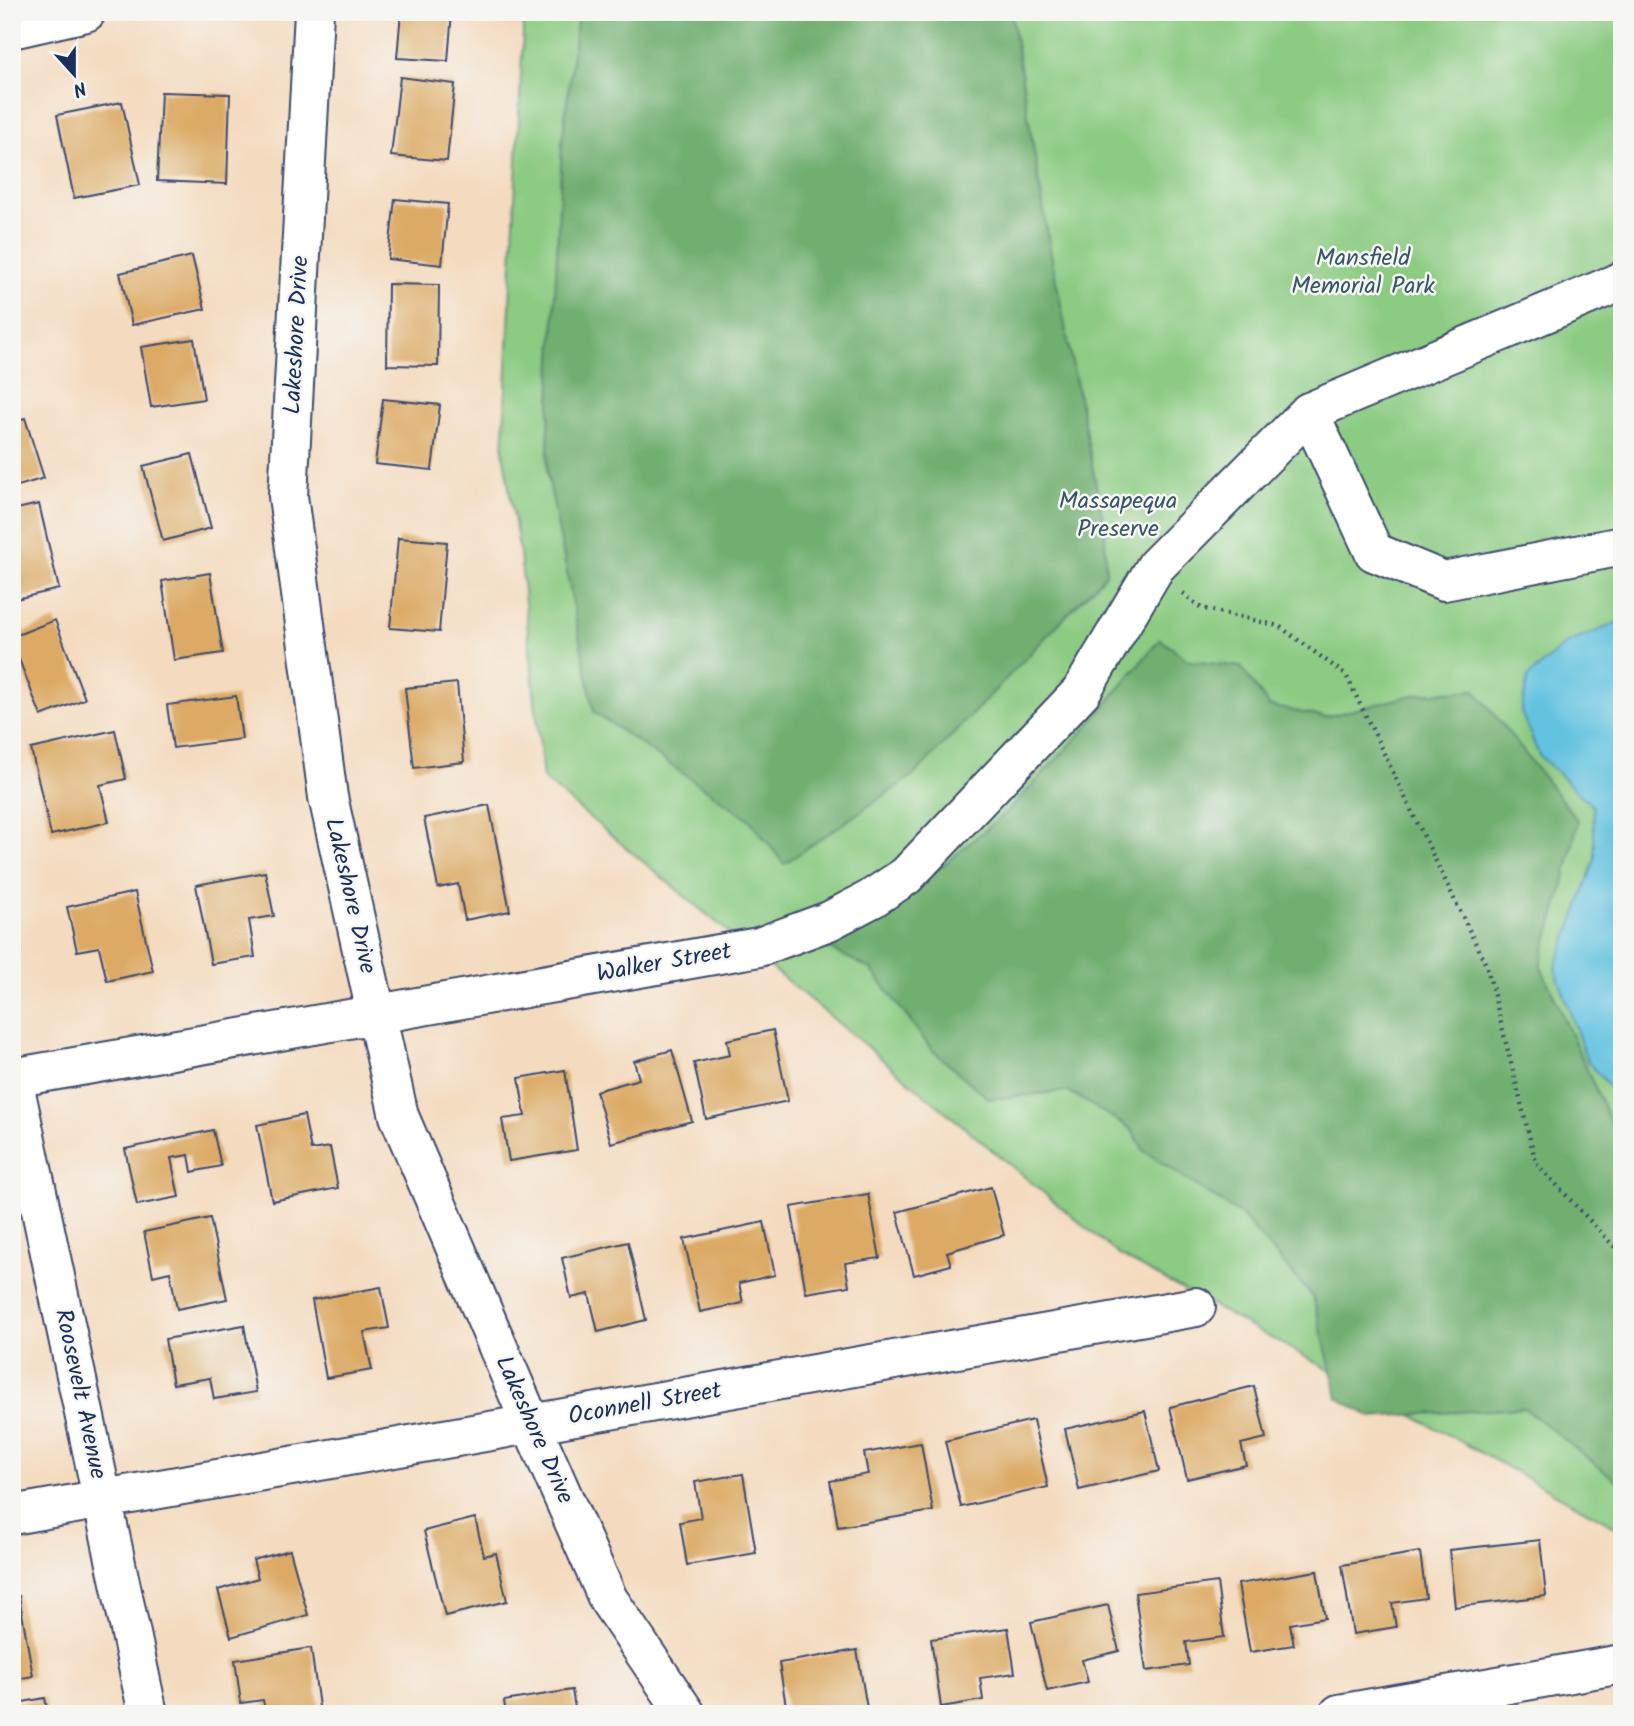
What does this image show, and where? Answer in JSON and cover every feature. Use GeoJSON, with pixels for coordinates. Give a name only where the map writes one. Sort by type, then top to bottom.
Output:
{"type":"FeatureCollection","features":[{"type":"Feature","properties":{"kind":"street"},"geometry":{"type":"LineString","coordinates":[[12,29],[86,12]]}},
{"type":"Feature","properties":{"kind":"street","name":"Lakeshore Drive"},"geometry":{"type":"LineString","coordinates":[[314,12],[288,496],[328,797],[399,1116],[608,1599],[686,1714]]}},
{"type":"Feature","properties":{"kind":"street"},"geometry":{"type":"LineString","coordinates":[[1622,281],[1309,412],[1374,552],[1444,581],[1622,546]]}},
{"type":"Feature","properties":{"kind":"street","name":"Walker Street"},"geometry":{"type":"LineString","coordinates":[[12,1077],[759,947],[830,921],[906,876],[1081,692],[1156,566],[1309,412]]}},
{"type":"Feature","properties":{"kind":"street","name":"Roosevelt Avenue"},"geometry":{"type":"LineString","coordinates":[[12,1077],[148,1714]]}},
{"type":"Feature","properties":{"kind":"street","name":"Oconnell Street"},"geometry":{"type":"LineString","coordinates":[[12,1515],[1196,1307]]}},
{"type":"Feature","properties":{"kind":"street"},"geometry":{"type":"LineString","coordinates":[[1339,1714],[1622,1664]]}},
{"type":"Feature","properties":{"kind":"path"},"geometry":{"type":"LineString","coordinates":[[1156,566],[1185,596],[1201,608],[1279,626],[1346,675],[1487,967],[1536,1163],[1622,1255]]}},
{"type":"Feature","properties":{"kind":"green space","name":"Massapequa Preserve"},"geometry":{"type":"Polygon","coordinates":[[[524,12],[1622,12],[1622,1530],[1119,1255],[543,779],[520,553],[503,452],[524,12]]]}},
{"type":"Feature","properties":{"kind":"green space"},"geometry":{"type":"Polygon","coordinates":[[[578,12],[1011,12],[1050,249],[1105,531],[1106,574],[914,775],[784,864],[749,819],[594,712],[547,471],[562,143],[578,12]]]}},
{"type":"Feature","properties":{"kind":"green space"},"geometry":{"type":"Polygon","coordinates":[[[1160,639],[1189,661],[1241,667],[1269,706],[1325,717],[1418,694],[1475,690],[1578,821],[1564,883],[1540,965],[1622,1148],[1622,1485],[1524,1408],[1371,1417],[1338,1398],[1313,1297],[1241,1215],[1144,1151],[1131,1129],[1068,1091],[989,1099],[932,1050],[871,969],[828,948],[904,898],[1008,811],[1089,725],[1160,639]]]}},
{"type":"Feature","properties":{"kind":"water"},"geometry":{"type":"Polygon","coordinates":[[[1622,621],[1622,1101],[1587,1061],[1555,968],[1595,858],[1593,807],[1539,755],[1521,712],[1528,677],[1565,644],[1622,621]]]}},
{"type":"Feature","properties":{"kind":"building"},"geometry":{"type":"Polygon","coordinates":[[[401,12],[452,12],[448,61],[397,58],[401,12]]]}},
{"type":"Feature","properties":{"kind":"building"},"geometry":{"type":"Polygon","coordinates":[[[400,77],[455,84],[447,161],[391,156],[400,77]]]}},
{"type":"Feature","properties":{"kind":"building"},"geometry":{"type":"Polygon","coordinates":[[[161,92],[230,94],[227,184],[157,181],[161,92]]]}},
{"type":"Feature","properties":{"kind":"building"},"geometry":{"type":"Polygon","coordinates":[[[122,102],[140,185],[74,198],[57,115],[122,102]]]}},
{"type":"Feature","properties":{"kind":"building"},"geometry":{"type":"Polygon","coordinates":[[[395,199],[448,204],[442,265],[388,259],[395,199]]]}},
{"type":"Feature","properties":{"kind":"building"},"geometry":{"type":"Polygon","coordinates":[[[192,256],[205,309],[132,325],[120,273],[192,256]]]}},
{"type":"Feature","properties":{"kind":"building"},"geometry":{"type":"Polygon","coordinates":[[[388,284],[439,285],[438,366],[387,365],[388,284]]]}},
{"type":"Feature","properties":{"kind":"building"},"geometry":{"type":"Polygon","coordinates":[[[194,339],[204,399],[151,407],[141,347],[194,339]]]}},
{"type":"Feature","properties":{"kind":"building"},"geometry":{"type":"Polygon","coordinates":[[[383,399],[440,405],[432,470],[375,464],[383,399]]]}},
{"type":"Feature","properties":{"kind":"building"},"geometry":{"type":"Polygon","coordinates":[[[25,418],[44,478],[12,488],[12,422],[25,418]]]}},
{"type":"Feature","properties":{"kind":"building"},"geometry":{"type":"Polygon","coordinates":[[[192,454],[211,528],[163,541],[143,466],[192,454]]]}},
{"type":"Feature","properties":{"kind":"building"},"geometry":{"type":"Polygon","coordinates":[[[39,504],[59,589],[12,600],[12,510],[39,504]]]}},
{"type":"Feature","properties":{"kind":"building"},"geometry":{"type":"Polygon","coordinates":[[[398,538],[447,542],[439,632],[390,628],[398,538]]]}},
{"type":"Feature","properties":{"kind":"building"},"geometry":{"type":"Polygon","coordinates":[[[210,573],[223,653],[174,660],[162,581],[210,573]]]}},
{"type":"Feature","properties":{"kind":"building"},"geometry":{"type":"Polygon","coordinates":[[[55,620],[85,699],[41,716],[12,637],[55,620]]]}},
{"type":"Feature","properties":{"kind":"building"},"geometry":{"type":"Polygon","coordinates":[[[457,683],[464,762],[414,768],[405,688],[457,683]]]}},
{"type":"Feature","properties":{"kind":"building"},"geometry":{"type":"Polygon","coordinates":[[[236,696],[242,739],[173,748],[167,705],[236,696]]]}},
{"type":"Feature","properties":{"kind":"building"},"geometry":{"type":"Polygon","coordinates":[[[115,730],[126,779],[100,785],[109,822],[51,835],[31,749],[115,730]]]}},
{"type":"Feature","properties":{"kind":"building"},"geometry":{"type":"Polygon","coordinates":[[[489,805],[510,911],[465,920],[458,884],[438,888],[424,818],[489,805]]]}},
{"type":"Feature","properties":{"kind":"building"},"geometry":{"type":"Polygon","coordinates":[[[265,872],[274,916],[249,920],[255,957],[211,964],[196,885],[265,872]]]}},
{"type":"Feature","properties":{"kind":"building"},"geometry":{"type":"Polygon","coordinates":[[[135,892],[153,971],[107,981],[99,947],[77,951],[67,907],[135,892]]]}},
{"type":"Feature","properties":{"kind":"building"},"geometry":{"type":"Polygon","coordinates":[[[773,1030],[788,1101],[706,1119],[694,1063],[730,1055],[727,1040],[773,1030]]]}},
{"type":"Feature","properties":{"kind":"building"},"geometry":{"type":"Polygon","coordinates":[[[672,1050],[692,1121],[611,1143],[596,1091],[639,1079],[634,1061],[672,1050]]]}},
{"type":"Feature","properties":{"kind":"building"},"geometry":{"type":"Polygon","coordinates":[[[565,1070],[577,1150],[509,1161],[502,1119],[525,1116],[519,1078],[565,1070]]]}},
{"type":"Feature","properties":{"kind":"building"},"geometry":{"type":"Polygon","coordinates":[[[304,1115],[311,1150],[330,1147],[338,1188],[272,1201],[257,1125],[304,1115]]]}},
{"type":"Feature","properties":{"kind":"building"},"geometry":{"type":"Polygon","coordinates":[[[213,1130],[221,1166],[192,1172],[189,1155],[171,1158],[179,1197],[137,1205],[125,1149],[213,1130]]]}},
{"type":"Feature","properties":{"kind":"building"},"geometry":{"type":"Polygon","coordinates":[[[991,1187],[1004,1235],[947,1252],[951,1265],[914,1275],[897,1212],[991,1187]]]}},
{"type":"Feature","properties":{"kind":"building"},"geometry":{"type":"Polygon","coordinates":[[[868,1194],[880,1258],[845,1263],[849,1286],[806,1293],[791,1207],[868,1194]]]}},
{"type":"Feature","properties":{"kind":"building"},"geometry":{"type":"Polygon","coordinates":[[[210,1218],[227,1299],[177,1309],[170,1272],[153,1276],[144,1232],[210,1218]]]}},
{"type":"Feature","properties":{"kind":"building"},"geometry":{"type":"Polygon","coordinates":[[[764,1222],[775,1275],[739,1283],[743,1303],[700,1312],[684,1239],[764,1222]]]}},
{"type":"Feature","properties":{"kind":"building"},"geometry":{"type":"Polygon","coordinates":[[[628,1242],[646,1320],[598,1332],[589,1294],[571,1298],[562,1258],[628,1242]]]}},
{"type":"Feature","properties":{"kind":"building"},"geometry":{"type":"Polygon","coordinates":[[[381,1287],[389,1328],[364,1332],[372,1370],[326,1378],[312,1300],[381,1287]]]}},
{"type":"Feature","properties":{"kind":"building"},"geometry":{"type":"Polygon","coordinates":[[[244,1325],[256,1392],[214,1399],[210,1378],[173,1384],[165,1339],[244,1325]]]}},
{"type":"Feature","properties":{"kind":"building"},"geometry":{"type":"Polygon","coordinates":[[[1254,1386],[1266,1438],[1241,1444],[1246,1465],[1187,1479],[1170,1407],[1254,1386]]]}},
{"type":"Feature","properties":{"kind":"building"},"geometry":{"type":"Polygon","coordinates":[[[1145,1411],[1159,1471],[1079,1490],[1065,1429],[1145,1411]]]}},
{"type":"Feature","properties":{"kind":"building"},"geometry":{"type":"Polygon","coordinates":[[[1033,1420],[1048,1487],[961,1507],[945,1441],[1033,1420]]]}},
{"type":"Feature","properties":{"kind":"building"},"geometry":{"type":"Polygon","coordinates":[[[921,1443],[933,1511],[838,1527],[830,1481],[868,1474],[864,1453],[921,1443]]]}},
{"type":"Feature","properties":{"kind":"building"},"geometry":{"type":"Polygon","coordinates":[[[743,1474],[756,1553],[687,1565],[680,1522],[701,1518],[695,1482],[743,1474]]]}},
{"type":"Feature","properties":{"kind":"building"},"geometry":{"type":"Polygon","coordinates":[[[475,1518],[484,1556],[496,1553],[507,1601],[445,1616],[424,1531],[475,1518]]]}},
{"type":"Feature","properties":{"kind":"building"},"geometry":{"type":"Polygon","coordinates":[[[1540,1540],[1546,1596],[1455,1607],[1449,1550],[1540,1540]]]}},
{"type":"Feature","properties":{"kind":"building"},"geometry":{"type":"Polygon","coordinates":[[[290,1550],[308,1615],[231,1637],[218,1590],[258,1578],[253,1560],[290,1550]]]}},
{"type":"Feature","properties":{"kind":"building"},"geometry":{"type":"Polygon","coordinates":[[[1420,1552],[1426,1598],[1392,1603],[1396,1627],[1353,1634],[1342,1565],[1420,1552]]]}},
{"type":"Feature","properties":{"kind":"building"},"geometry":{"type":"Polygon","coordinates":[[[1317,1571],[1325,1618],[1290,1624],[1294,1645],[1250,1652],[1238,1584],[1317,1571]]]}},
{"type":"Feature","properties":{"kind":"building"},"geometry":{"type":"Polygon","coordinates":[[[1217,1582],[1224,1637],[1186,1642],[1189,1665],[1146,1671],[1135,1593],[1217,1582]]]}},
{"type":"Feature","properties":{"kind":"building"},"geometry":{"type":"Polygon","coordinates":[[[19,1596],[33,1676],[12,1680],[12,1597],[19,1596]]]}},
{"type":"Feature","properties":{"kind":"building"},"geometry":{"type":"Polygon","coordinates":[[[1108,1605],[1119,1651],[1082,1660],[1088,1682],[1047,1691],[1031,1622],[1108,1605]]]}},
{"type":"Feature","properties":{"kind":"building"},"geometry":{"type":"Polygon","coordinates":[[[1008,1628],[1015,1673],[980,1678],[983,1700],[941,1707],[931,1639],[1008,1628]]]}},
{"type":"Feature","properties":{"kind":"building"},"geometry":{"type":"Polygon","coordinates":[[[311,1648],[320,1714],[266,1714],[263,1700],[241,1703],[235,1660],[311,1648]]]}},
{"type":"Feature","properties":{"kind":"building"},"geometry":{"type":"Polygon","coordinates":[[[857,1650],[868,1714],[826,1714],[824,1706],[787,1712],[779,1663],[857,1650]]]}},
{"type":"Feature","properties":{"kind":"building"},"geometry":{"type":"Polygon","coordinates":[[[572,1690],[576,1714],[506,1714],[504,1701],[572,1690]]]}},
{"type":"Feature","properties":{"kind":"building"},"geometry":{"type":"Polygon","coordinates":[[[45,1698],[48,1714],[12,1714],[12,1704],[45,1698]]]}},
{"type":"Feature","properties":{"kind":"park label","name":"Mansfield Memorial Park"},"geometry":{"type":"Point","coordinates":[1363,272]}}]}
